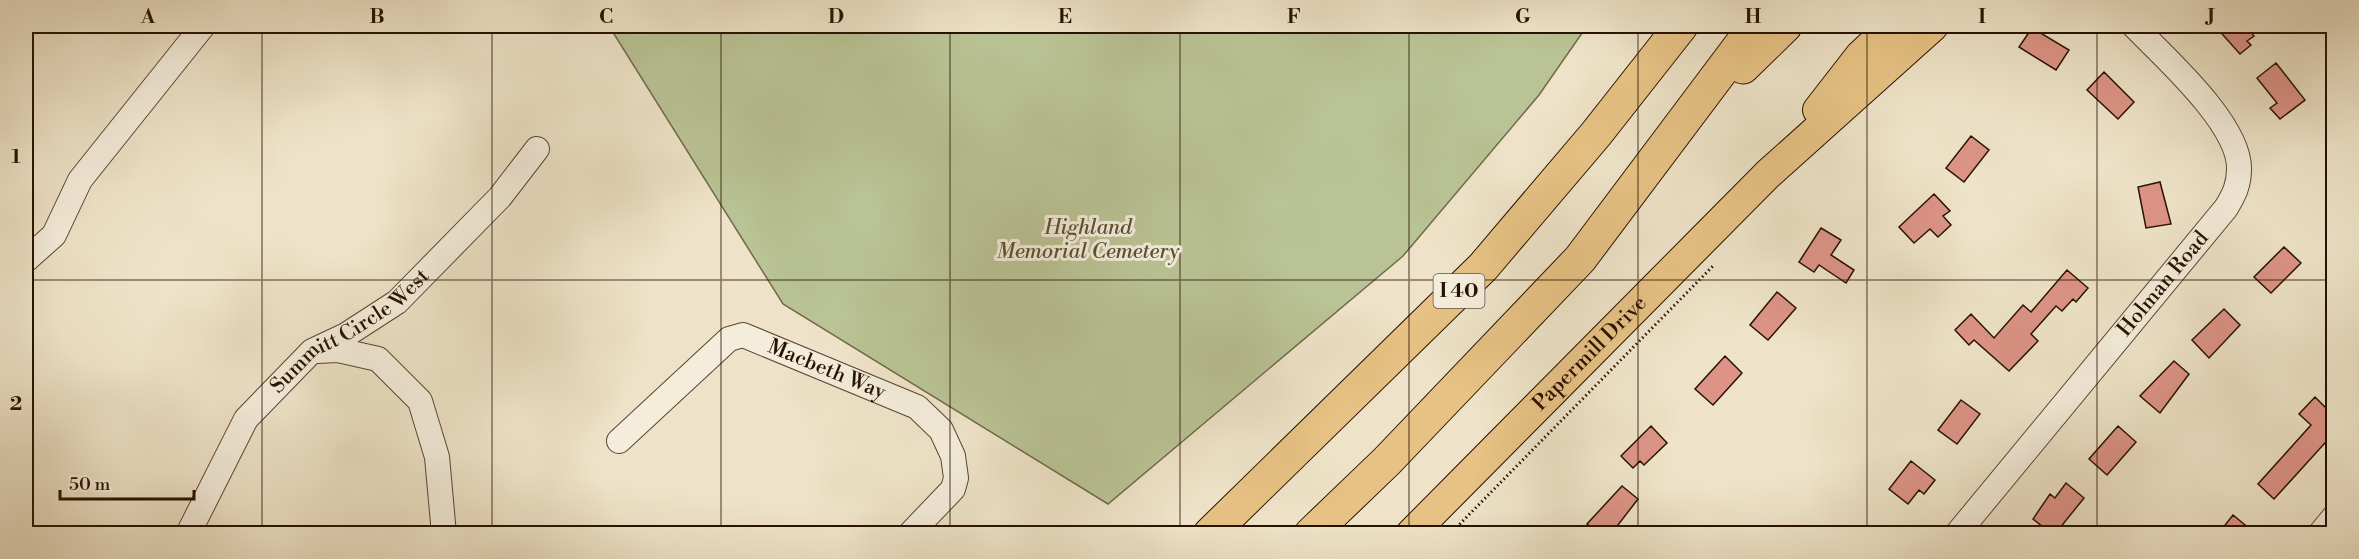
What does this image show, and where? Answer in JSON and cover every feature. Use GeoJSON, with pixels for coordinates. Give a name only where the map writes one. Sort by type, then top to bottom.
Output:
{"type":"FeatureCollection","features":[{"type":"Feature","properties":{"kind":"highway","name":"I 40"},"geometry":{"type":"LineString","coordinates":[[1210,534],[1483,267],[1596,134],[1681,26]]}},
{"type":"Feature","properties":{"kind":"highway"},"geometry":{"type":"LineString","coordinates":[[1311,534],[1388,461],[1580,259],[1755,26]]}},
{"type":"Feature","properties":{"kind":"highway"},"geometry":{"type":"LineString","coordinates":[[1666,144],[1785,26]]}},
{"type":"Feature","properties":{"kind":"main road","name":"Papermill Drive"},"geometry":{"type":"LineString","coordinates":[[1768,174],[1860,56],[1892,26]]}},
{"type":"Feature","properties":{"kind":"main road","name":"Papermill Drive"},"geometry":{"type":"LineString","coordinates":[[1412,534],[1768,174],[1933,26]]}},
{"type":"Feature","properties":{"kind":"street"},"geometry":{"type":"LineString","coordinates":[[26,260],[54,235],[80,180],[203,26]]}},
{"type":"Feature","properties":{"kind":"street","name":"Holman Road"},"geometry":{"type":"LineString","coordinates":[[1957,534],[2226,208],[2237,189],[2240,167],[2229,135],[2212,108],[2134,26]]}},
{"type":"Feature","properties":{"kind":"street","name":"Summitt Circle West"},"geometry":{"type":"LineString","coordinates":[[188,534],[246,419],[312,351],[346,335],[397,302],[500,196],[537,149]]}},
{"type":"Feature","properties":{"kind":"street","name":"Macbeth Way"},"geometry":{"type":"LineString","coordinates":[[620,441],[729,339],[743,336],[917,407],[941,430],[953,456],[956,477],[953,489],[910,534]]}},
{"type":"Feature","properties":{"kind":"street"},"geometry":{"type":"LineString","coordinates":[[312,351],[338,350],[378,360],[420,401],[437,457],[444,534]]}},
{"type":"Feature","properties":{"kind":"street"},"geometry":{"type":"LineString","coordinates":[[2320,534],[2334,517]]}},
{"type":"Feature","properties":{"kind":"path"},"geometry":{"type":"LineString","coordinates":[[1450,534],[1718,261]]}},
{"type":"Feature","properties":{"kind":"green space","name":"Highland Memorial Cemetery"},"geometry":{"type":"Polygon","coordinates":[[[609,26],[1587,26],[1539,95],[1403,256],[1108,504],[783,304],[609,26]]]}},
{"type":"Feature","properties":{"kind":"building"},"geometry":{"type":"Polygon","coordinates":[[[2215,26],[2246,26],[2254,36],[2247,41],[2251,45],[2240,54],[2215,26]]]}},
{"type":"Feature","properties":{"kind":"building"},"geometry":{"type":"Polygon","coordinates":[[[2032,28],[2069,50],[2056,70],[2019,47],[2032,28]]]}},
{"type":"Feature","properties":{"kind":"building"},"geometry":{"type":"Polygon","coordinates":[[[2276,63],[2305,100],[2280,119],[2270,108],[2277,103],[2257,78],[2276,63]]]}},
{"type":"Feature","properties":{"kind":"building"},"geometry":{"type":"Polygon","coordinates":[[[2104,72],[2134,102],[2118,119],[2087,90],[2104,72]]]}},
{"type":"Feature","properties":{"kind":"building"},"geometry":{"type":"Polygon","coordinates":[[[1971,136],[1989,150],[1964,182],[1946,168],[1971,136]]]}},
{"type":"Feature","properties":{"kind":"building"},"geometry":{"type":"Polygon","coordinates":[[[2160,182],[2171,224],[2146,228],[2138,187],[2160,182]]]}},
{"type":"Feature","properties":{"kind":"building"},"geometry":{"type":"Polygon","coordinates":[[[1934,194],[1950,211],[1943,216],[1951,225],[1938,237],[1930,229],[1914,243],[1899,227],[1934,194]]]}},
{"type":"Feature","properties":{"kind":"building"},"geometry":{"type":"Polygon","coordinates":[[[1821,228],[1841,240],[1831,255],[1854,270],[1846,283],[1819,265],[1814,272],[1799,262],[1821,228]]]}},
{"type":"Feature","properties":{"kind":"building"},"geometry":{"type":"Polygon","coordinates":[[[2284,247],[2301,263],[2271,293],[2254,277],[2284,247]]]}},
{"type":"Feature","properties":{"kind":"building"},"geometry":{"type":"Polygon","coordinates":[[[2067,270],[2088,288],[2076,302],[2073,299],[2062,311],[2056,306],[2031,334],[2038,341],[2009,371],[1974,340],[1969,345],[1955,330],[1971,314],[1994,338],[2023,305],[2031,312],[2067,270]]]}},
{"type":"Feature","properties":{"kind":"building"},"geometry":{"type":"Polygon","coordinates":[[[1777,292],[1796,308],[1768,340],[1750,325],[1777,292]]]}},
{"type":"Feature","properties":{"kind":"building"},"geometry":{"type":"Polygon","coordinates":[[[2224,309],[2240,325],[2209,358],[2192,340],[2224,309]]]}},
{"type":"Feature","properties":{"kind":"building"},"geometry":{"type":"Polygon","coordinates":[[[1725,356],[1742,373],[1713,405],[1695,389],[1725,356]]]}},
{"type":"Feature","properties":{"kind":"building"},"geometry":{"type":"Polygon","coordinates":[[[2174,361],[2189,374],[2160,413],[2140,396],[2174,361]]]}},
{"type":"Feature","properties":{"kind":"building"},"geometry":{"type":"Polygon","coordinates":[[[2315,397],[2325,407],[2334,397],[2334,433],[2274,499],[2258,484],[2311,425],[2299,414],[2315,397]]]}},
{"type":"Feature","properties":{"kind":"building"},"geometry":{"type":"Polygon","coordinates":[[[1961,400],[1980,414],[1957,444],[1938,430],[1961,400]]]}},
{"type":"Feature","properties":{"kind":"building"},"geometry":{"type":"Polygon","coordinates":[[[1651,426],[1667,443],[1644,465],[1640,461],[1633,468],[1621,456],[1651,426]]]}},
{"type":"Feature","properties":{"kind":"building"},"geometry":{"type":"Polygon","coordinates":[[[2118,426],[2136,442],[2107,475],[2089,459],[2118,426]]]}},
{"type":"Feature","properties":{"kind":"building"},"geometry":{"type":"Polygon","coordinates":[[[1911,461],[1935,480],[1924,494],[1919,490],[1908,504],[1889,489],[1911,461]]]}},
{"type":"Feature","properties":{"kind":"building"},"geometry":{"type":"Polygon","coordinates":[[[2066,483],[2084,498],[2055,534],[2052,534],[2033,519],[2050,494],[2055,498],[2066,483]]]}},
{"type":"Feature","properties":{"kind":"building"},"geometry":{"type":"Polygon","coordinates":[[[1622,486],[1638,499],[1611,534],[1599,534],[1587,524],[1622,486]]]}},
{"type":"Feature","properties":{"kind":"building"},"geometry":{"type":"Polygon","coordinates":[[[2233,515],[2256,534],[2218,534],[2233,515]]]}}]}
